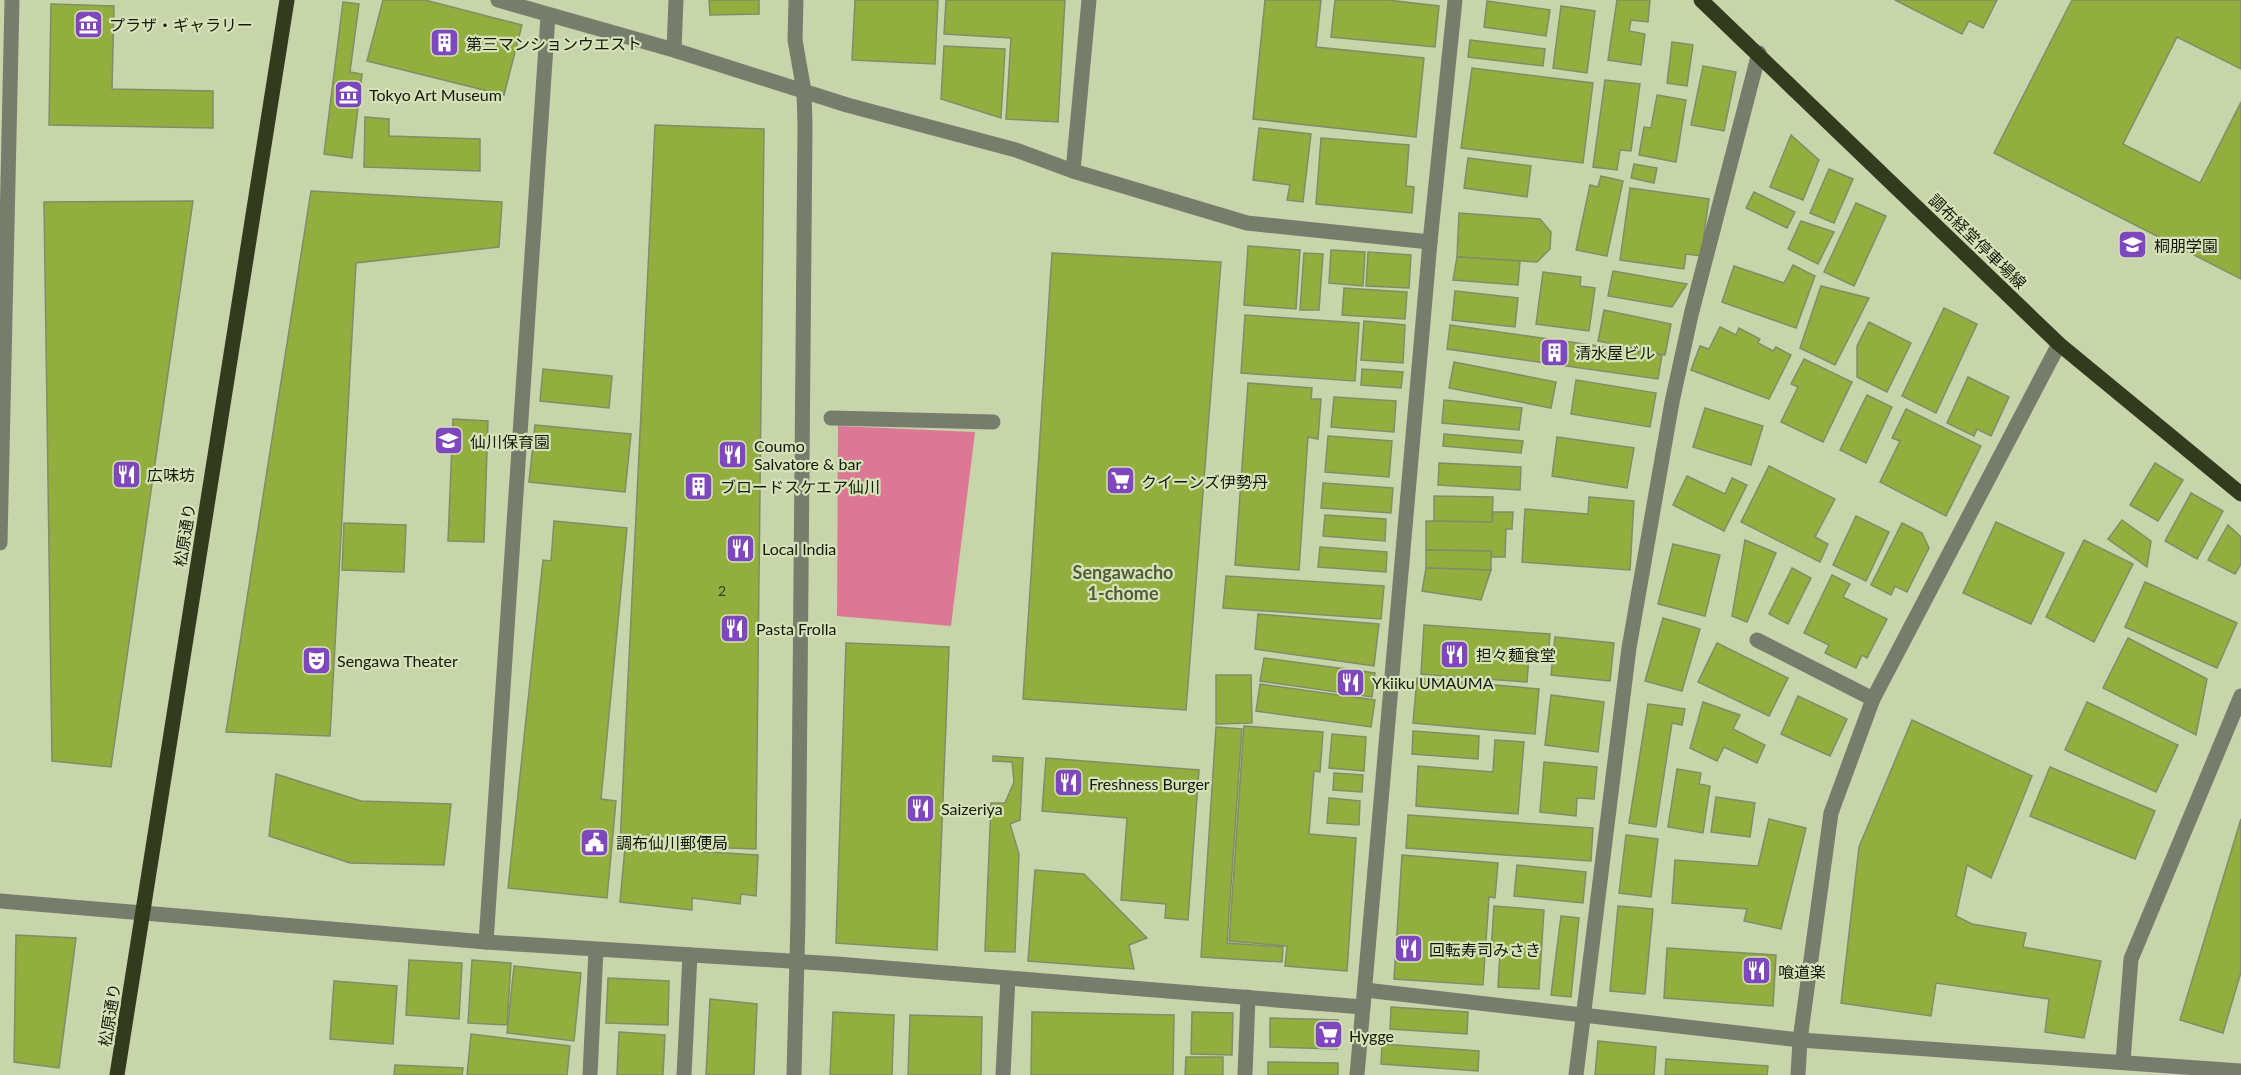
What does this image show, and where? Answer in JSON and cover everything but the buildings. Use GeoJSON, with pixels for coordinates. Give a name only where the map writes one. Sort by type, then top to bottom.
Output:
{"type":"FeatureCollection","features":[{"type":"Feature","properties":{"kind":"main road","name":"松原通り"},"geometry":{"type":"LineString","coordinates":[[117,1075],[287,0]]}},
{"type":"Feature","properties":{"kind":"main road","name":"調布経堂停車場線"},"geometry":{"type":"LineString","coordinates":[[1701,0],[1759,53],[2059,344],[2241,494]]}},
{"type":"Feature","properties":{"kind":"street"},"geometry":{"type":"LineString","coordinates":[[0,543],[12,0]]}},
{"type":"Feature","properties":{"kind":"street"},"geometry":{"type":"LineString","coordinates":[[498,0],[674,50],[804,91],[1016,150],[1073,171],[1247,223],[1430,242]]}},
{"type":"Feature","properties":{"kind":"street"},"geometry":{"type":"LineString","coordinates":[[674,50],[676,0]]}},
{"type":"Feature","properties":{"kind":"street"},"geometry":{"type":"LineString","coordinates":[[794,1075],[797,961],[804,91],[795,40],[795,0]]}},
{"type":"Feature","properties":{"kind":"street"},"geometry":{"type":"LineString","coordinates":[[1073,171],[1089,0]]}},
{"type":"Feature","properties":{"kind":"street"},"geometry":{"type":"LineString","coordinates":[[1357,1075],[1430,242],[1455,0]]}},
{"type":"Feature","properties":{"kind":"street"},"geometry":{"type":"LineString","coordinates":[[486,942],[548,16]]}},
{"type":"Feature","properties":{"kind":"street"},"geometry":{"type":"LineString","coordinates":[[1576,1075],[1629,648],[1672,402],[1691,315],[1759,53]]}},
{"type":"Feature","properties":{"kind":"street"},"geometry":{"type":"LineString","coordinates":[[1798,1075],[1800,1040],[1831,813],[1873,699],[2059,344]]}},
{"type":"Feature","properties":{"kind":"street"},"geometry":{"type":"LineString","coordinates":[[831,418],[993,422]]}},
{"type":"Feature","properties":{"kind":"street"},"geometry":{"type":"LineString","coordinates":[[1757,640],[1873,699]]}},
{"type":"Feature","properties":{"kind":"street"},"geometry":{"type":"LineString","coordinates":[[2123,1061],[2131,959],[2241,696]]}},
{"type":"Feature","properties":{"kind":"street"},"geometry":{"type":"LineString","coordinates":[[0,901],[144,915],[486,942],[797,961],[1363,1007]]}},
{"type":"Feature","properties":{"kind":"street"},"geometry":{"type":"LineString","coordinates":[[590,1075],[596,950]]}},
{"type":"Feature","properties":{"kind":"street"},"geometry":{"type":"LineString","coordinates":[[684,1075],[690,955]]}},
{"type":"Feature","properties":{"kind":"street"},"geometry":{"type":"LineString","coordinates":[[1003,1075],[1008,978]]}},
{"type":"Feature","properties":{"kind":"street"},"geometry":{"type":"LineString","coordinates":[[1365,990],[1800,1040],[2241,1071]]}},
{"type":"Feature","properties":{"kind":"street"},"geometry":{"type":"LineString","coordinates":[[1245,1075],[1248,997]]}},
{"type":"Feature","properties":{"kind":"shaded area"},"geometry":{"type":"Polygon","coordinates":[[[838,426],[975,432],[951,626],[837,616],[838,426]]]}},
{"type":"Feature","properties":{"kind":"place","name":"プラザ・ギャラリー"},"geometry":{"type":"Point","coordinates":[88,24]}},
{"type":"Feature","properties":{"kind":"place","name":"第三マンションウエスト"},"geometry":{"type":"Point","coordinates":[445,43]}},
{"type":"Feature","properties":{"kind":"place","name":"Tokyo Art Museum"},"geometry":{"type":"Point","coordinates":[348,94]}},
{"type":"Feature","properties":{"kind":"place","name":"桐朋学園"},"geometry":{"type":"Point","coordinates":[2133,245]}},
{"type":"Feature","properties":{"kind":"place","name":"清水屋ビル"},"geometry":{"type":"Point","coordinates":[1554,352]}},
{"type":"Feature","properties":{"kind":"place","name":"仙川保育園"},"geometry":{"type":"Point","coordinates":[449,441]}},
{"type":"Feature","properties":{"kind":"place","name":"Coumo Salvatore & bar"},"geometry":{"type":"Point","coordinates":[733,454]}},
{"type":"Feature","properties":{"kind":"place","name":"広味坊"},"geometry":{"type":"Point","coordinates":[126,474]}},
{"type":"Feature","properties":{"kind":"place","name":"クイーンズ伊勢丹"},"geometry":{"type":"Point","coordinates":[1120,481]}},
{"type":"Feature","properties":{"kind":"place","name":"ブロードスケエア仙川"},"geometry":{"type":"Point","coordinates":[699,486]}},
{"type":"Feature","properties":{"kind":"place","name":"Local India"},"geometry":{"type":"Point","coordinates":[741,548]}},
{"type":"Feature","properties":{"kind":"place","name":"Pasta Frolla"},"geometry":{"type":"Point","coordinates":[735,628]}},
{"type":"Feature","properties":{"kind":"place","name":"担々麺食堂"},"geometry":{"type":"Point","coordinates":[1455,654]}},
{"type":"Feature","properties":{"kind":"place","name":"Sengawa Theater"},"geometry":{"type":"Point","coordinates":[316,660]}},
{"type":"Feature","properties":{"kind":"place","name":"Ykiiku UMAUMA"},"geometry":{"type":"Point","coordinates":[1351,682]}},
{"type":"Feature","properties":{"kind":"place","name":"Freshness Burger"},"geometry":{"type":"Point","coordinates":[1068,783]}},
{"type":"Feature","properties":{"kind":"place","name":"Saizeriya"},"geometry":{"type":"Point","coordinates":[920,808]}},
{"type":"Feature","properties":{"kind":"place","name":"調布仙川郵便局"},"geometry":{"type":"Point","coordinates":[595,842]}},
{"type":"Feature","properties":{"kind":"place","name":"回転寿司みさき"},"geometry":{"type":"Point","coordinates":[1408,949]}},
{"type":"Feature","properties":{"kind":"place","name":"喰道楽"},"geometry":{"type":"Point","coordinates":[1757,971]}},
{"type":"Feature","properties":{"kind":"place","name":"Hygge"},"geometry":{"type":"Point","coordinates":[1328,1035]}},
{"type":"Feature","properties":{"kind":"district","name":"Sengawacho 1-chome"},"geometry":{"type":"Point","coordinates":[1123,582]}}]}
